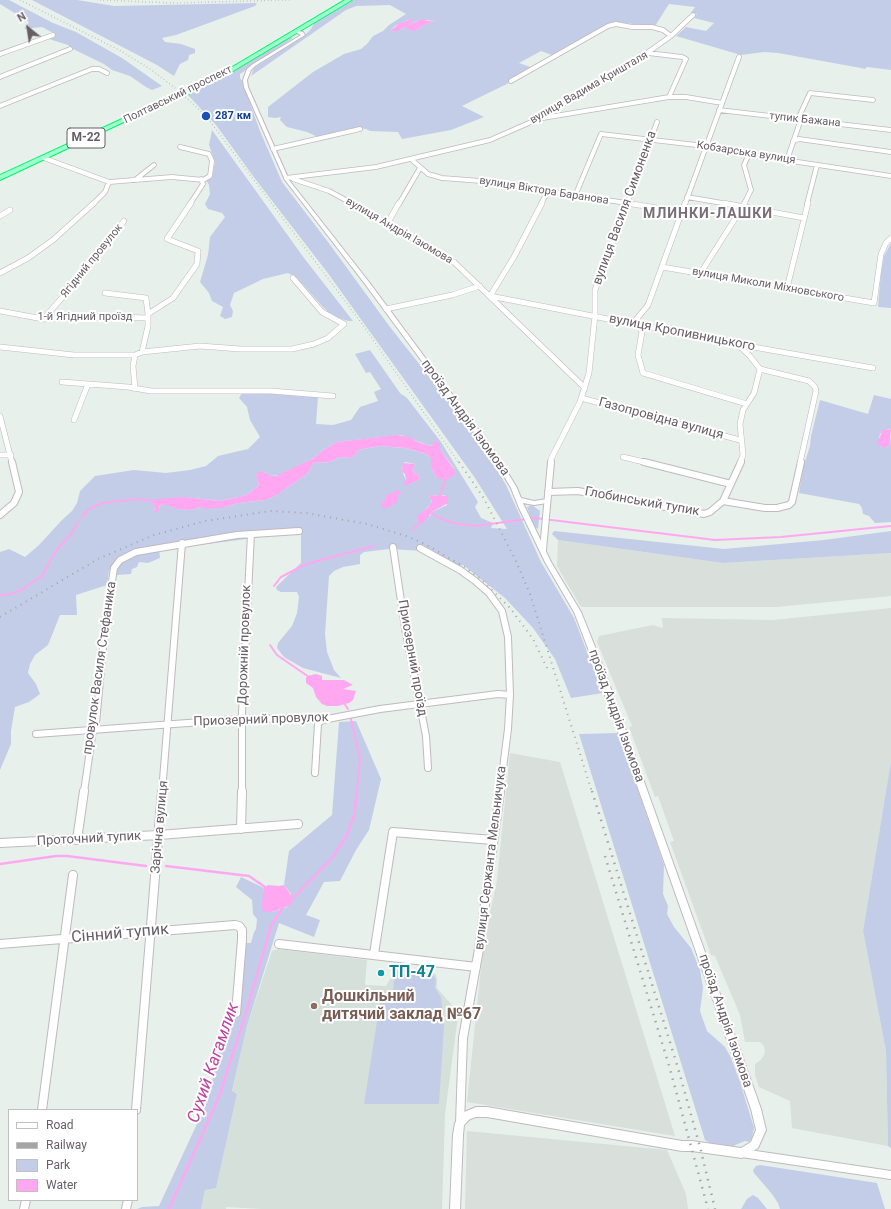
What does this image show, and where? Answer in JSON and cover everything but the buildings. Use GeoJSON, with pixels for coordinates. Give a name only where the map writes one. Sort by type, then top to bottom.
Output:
{"type":"FeatureCollection","features":[{"type":"Feature","properties":{"kind":"highway","name":"Полтавський проспект"},"geometry":{"type":"LineString","coordinates":[[0,178],[226,73],[349,0]]}},
{"type":"Feature","properties":{"kind":"street","name":"вулиця Вадима Кришталя"},"geometry":{"type":"LineString","coordinates":[[286,178],[376,167],[490,140],[538,119],[648,53],[671,36],[693,15]]}},
{"type":"Feature","properties":{"kind":"street"},"geometry":{"type":"LineString","coordinates":[[511,80],[608,26],[616,24],[652,27],[663,30],[671,36]]}},
{"type":"Feature","properties":{"kind":"street","name":"проїзд Андрія Ізюмова"},"geometry":{"type":"LineString","coordinates":[[296,31],[302,33],[303,35],[254,65],[249,70],[245,80],[246,86],[286,178],[496,457],[506,472],[531,528],[577,612],[598,664],[756,1109],[761,1130],[756,1145],[742,1153]]}},
{"type":"Feature","properties":{"kind":"street"},"geometry":{"type":"LineString","coordinates":[[0,54],[53,36]]}},
{"type":"Feature","properties":{"kind":"street"},"geometry":{"type":"LineString","coordinates":[[0,77],[70,49]]}},
{"type":"Feature","properties":{"kind":"street"},"geometry":{"type":"LineString","coordinates":[[648,53],[682,57],[686,59],[669,97]]}},
{"type":"Feature","properties":{"kind":"street"},"geometry":{"type":"LineString","coordinates":[[627,322],[635,321],[648,305],[705,146],[739,57]]}},
{"type":"Feature","properties":{"kind":"street"},"geometry":{"type":"LineString","coordinates":[[0,106],[92,69],[99,69],[107,72]]}},
{"type":"Feature","properties":{"kind":"street"},"geometry":{"type":"LineString","coordinates":[[787,160],[799,119],[810,93],[873,100]]}},
{"type":"Feature","properties":{"kind":"street"},"geometry":{"type":"LineString","coordinates":[[538,119],[669,97],[686,97],[722,102]]}},
{"type":"Feature","properties":{"kind":"street","name":"тупик Бажана"},"geometry":{"type":"LineString","coordinates":[[719,110],[891,130]]}},
{"type":"Feature","properties":{"kind":"street","name":"вулиця Василя Симоненка"},"geometry":{"type":"LineString","coordinates":[[543,550],[551,459],[581,398],[589,373],[595,315],[595,290],[658,122]]}},
{"type":"Feature","properties":{"kind":"street"},"geometry":{"type":"LineString","coordinates":[[273,148],[360,129]]}},
{"type":"Feature","properties":{"kind":"street","name":"Кобзарська вулиця"},"geometry":{"type":"LineString","coordinates":[[575,196],[601,134],[614,133],[891,176]]}},
{"type":"Feature","properties":{"kind":"street"},"geometry":{"type":"LineString","coordinates":[[793,141],[799,139],[891,152]]}},
{"type":"Feature","properties":{"kind":"street"},"geometry":{"type":"LineString","coordinates":[[44,158],[109,182],[172,177],[201,179],[210,176],[212,161],[211,157],[204,152],[180,147]]}},
{"type":"Feature","properties":{"kind":"street"},"geometry":{"type":"LineString","coordinates":[[700,274],[743,207],[751,190],[744,165],[749,154]]}},
{"type":"Feature","properties":{"kind":"street","name":"вулиця Віктора Баранова"},"geometry":{"type":"LineString","coordinates":[[411,159],[428,174],[442,178],[481,181],[682,212]]}},
{"type":"Feature","properties":{"kind":"street"},"geometry":{"type":"LineString","coordinates":[[134,181],[154,165]]}},
{"type":"Feature","properties":{"kind":"street"},"geometry":{"type":"LineString","coordinates":[[787,288],[817,165]]}},
{"type":"Feature","properties":{"kind":"street"},"geometry":{"type":"LineString","coordinates":[[387,224],[420,168]]}},
{"type":"Feature","properties":{"kind":"street","name":"вулиця Андрія Ізюмова"},"geometry":{"type":"LineString","coordinates":[[286,178],[306,182],[329,191],[454,262],[585,388]]}},
{"type":"Feature","properties":{"kind":"street"},"geometry":{"type":"LineString","coordinates":[[148,316],[173,298],[197,264],[198,251],[170,241],[167,238],[204,184],[201,179]]}},
{"type":"Feature","properties":{"kind":"street"},"geometry":{"type":"LineString","coordinates":[[0,273],[28,258],[53,240],[94,204],[105,192],[109,182]]}},
{"type":"Feature","properties":{"kind":"street"},"geometry":{"type":"LineString","coordinates":[[490,296],[514,257],[548,191]]}},
{"type":"Feature","properties":{"kind":"street"},"geometry":{"type":"LineString","coordinates":[[687,197],[804,218]]}},
{"type":"Feature","properties":{"kind":"street"},"geometry":{"type":"LineString","coordinates":[[0,216],[10,210]]}},
{"type":"Feature","properties":{"kind":"street","name":"Ягідний провулок"},"geometry":{"type":"LineString","coordinates":[[43,319],[70,289],[124,220]]}},
{"type":"Feature","properties":{"kind":"street","name":"вулиця Миколи Міхновського"},"geometry":{"type":"LineString","coordinates":[[662,267],[874,303],[881,254],[886,243],[891,238]]}},
{"type":"Feature","properties":{"kind":"street"},"geometry":{"type":"LineString","coordinates":[[0,347],[74,355],[135,355],[142,352],[200,346],[248,349],[292,349],[314,344],[328,338],[344,325],[343,323],[322,312],[293,278]]}},
{"type":"Feature","properties":{"kind":"street"},"geometry":{"type":"LineString","coordinates":[[386,309],[446,297],[480,286]]}},
{"type":"Feature","properties":{"kind":"street"},"geometry":{"type":"LineString","coordinates":[[105,293],[146,298],[148,326],[142,352]]}},
{"type":"Feature","properties":{"kind":"street","name":"вулиця Кропивницького"},"geometry":{"type":"LineString","coordinates":[[490,296],[595,315],[736,344],[874,368]]}},
{"type":"Feature","properties":{"kind":"street","name":"1-й Ягідний проїзд"},"geometry":{"type":"LineString","coordinates":[[0,311],[43,319],[148,316]]}},
{"type":"Feature","properties":{"kind":"street"},"geometry":{"type":"LineString","coordinates":[[639,325],[642,332],[638,355],[643,373],[747,404]]}},
{"type":"Feature","properties":{"kind":"street"},"geometry":{"type":"LineString","coordinates":[[723,500],[764,508],[786,507],[792,502],[816,391],[815,387],[809,381],[760,369],[749,355],[736,344]]}},
{"type":"Feature","properties":{"kind":"street"},"geometry":{"type":"LineString","coordinates":[[135,355],[133,366],[135,390]]}},
{"type":"Feature","properties":{"kind":"street","name":"Газопровідна вулиця"},"geometry":{"type":"LineString","coordinates":[[723,500],[743,455],[740,440],[740,424],[747,404],[754,393],[760,369]]}},
{"type":"Feature","properties":{"kind":"street"},"geometry":{"type":"LineString","coordinates":[[62,382],[128,387],[135,390],[150,391],[271,391],[333,396]]}},
{"type":"Feature","properties":{"kind":"street"},"geometry":{"type":"LineString","coordinates":[[74,420],[88,384]]}},
{"type":"Feature","properties":{"kind":"street","name":"Газопровідна вулиця"},"geometry":{"type":"LineString","coordinates":[[581,398],[740,440]]}},
{"type":"Feature","properties":{"kind":"street"},"geometry":{"type":"LineString","coordinates":[[0,416],[11,455],[19,492],[14,502],[0,515]]}},
{"type":"Feature","properties":{"kind":"street"},"geometry":{"type":"LineString","coordinates":[[0,455],[11,455]]}},
{"type":"Feature","properties":{"kind":"street"},"geometry":{"type":"LineString","coordinates":[[623,457],[731,484]]}},
{"type":"Feature","properties":{"kind":"street","name":"Глобинський тупик"},"geometry":{"type":"LineString","coordinates":[[548,492],[578,491],[704,514],[710,512],[723,500]]}},
{"type":"Feature","properties":{"kind":"street"},"geometry":{"type":"LineString","coordinates":[[519,500],[534,503],[547,501]]}},
{"type":"Feature","properties":{"kind":"street"},"geometry":{"type":"LineString","coordinates":[[182,544],[251,534],[299,531]]}},
{"type":"Feature","properties":{"kind":"street","name":"Дорожній провулок"},"geometry":{"type":"LineString","coordinates":[[241,829],[242,713],[251,534]]}},
{"type":"Feature","properties":{"kind":"street","name":"провулок Василя Стефаника"},"geometry":{"type":"LineString","coordinates":[[77,840],[92,729],[96,723],[105,626],[114,568],[120,560],[136,552],[182,544]]}},
{"type":"Feature","properties":{"kind":"street","name":"Зарічна вулиця"},"geometry":{"type":"LineString","coordinates":[[136,1109],[169,724],[182,544]]}},
{"type":"Feature","properties":{"kind":"street","name":"Приозерний проїзд"},"geometry":{"type":"LineString","coordinates":[[393,547],[405,628],[426,736],[428,768]]}},
{"type":"Feature","properties":{"kind":"street","name":"вулиця Сержанта Мельничука"},"geometry":{"type":"LineString","coordinates":[[420,548],[448,562],[474,580],[498,604],[505,619],[508,636],[510,695],[508,729],[476,967],[463,1038],[456,1209]]}},
{"type":"Feature","properties":{"kind":"street","name":"Приозерний провулок"},"geometry":{"type":"LineString","coordinates":[[36,734],[243,719],[307,718],[322,720],[380,709],[498,694],[510,695]]}},
{"type":"Feature","properties":{"kind":"street"},"geometry":{"type":"LineString","coordinates":[[315,773],[318,724],[322,720]]}},
{"type":"Feature","properties":{"kind":"street","name":"Проточний тупик"},"geometry":{"type":"LineString","coordinates":[[0,843],[159,836],[298,824]]}},
{"type":"Feature","properties":{"kind":"street"},"geometry":{"type":"LineString","coordinates":[[374,954],[393,832],[493,840]]}},
{"type":"Feature","properties":{"kind":"street"},"geometry":{"type":"LineString","coordinates":[[42,1109],[73,875]]}},
{"type":"Feature","properties":{"kind":"street","name":"Сінний тупик"},"geometry":{"type":"LineString","coordinates":[[0,944],[235,925],[239,926],[242,930],[242,940],[236,1013]]}},
{"type":"Feature","properties":{"kind":"street"},"geometry":{"type":"LineString","coordinates":[[279,944],[476,967]]}},
{"type":"Feature","properties":{"kind":"street"},"geometry":{"type":"LineString","coordinates":[[460,1123],[467,1115],[476,1112],[487,1112],[682,1146],[692,1146],[891,1175]]}},
{"type":"Feature","properties":{"kind":"shaded area"},"geometry":{"type":"Polygon","coordinates":[[[558,540],[723,563],[891,553],[891,596],[776,607],[581,607],[557,566],[558,540]]]}},
{"type":"Feature","properties":{"kind":"shaded area"},"geometry":{"type":"Polygon","coordinates":[[[891,608],[891,761],[863,931],[886,1051],[888,1146],[792,1128],[790,1101],[759,1087],[755,1075],[755,1064],[761,1060],[765,1053],[764,1046],[760,1042],[745,1042],[740,1015],[715,956],[711,955],[670,842],[674,841],[658,796],[655,797],[629,727],[632,726],[597,642],[599,636],[653,625],[663,628],[662,618],[773,620],[891,608]]]}},
{"type":"Feature","properties":{"kind":"shaded area"},"geometry":{"type":"Polygon","coordinates":[[[510,753],[560,762],[675,1136],[467,1102],[481,968],[486,932],[497,880],[510,753]]]}},
{"type":"Feature","properties":{"kind":"shaded area"},"geometry":{"type":"Polygon","coordinates":[[[278,949],[367,960],[365,985],[386,986],[391,978],[393,967],[430,971],[436,975],[437,988],[457,1011],[458,1016],[445,1114],[442,1209],[262,1209],[226,1207],[226,1209],[201,1209],[205,1190],[216,1187],[237,1094],[232,1092],[247,1026],[272,951],[278,949]]]}},
{"type":"Feature","properties":{"kind":"shaded area"},"geometry":{"type":"Polygon","coordinates":[[[467,1131],[667,1150],[686,1194],[688,1209],[465,1209],[467,1131]]]}},
{"type":"Feature","properties":{"kind":"green space"},"geometry":{"type":"Polygon","coordinates":[[[0,0],[9,0],[53,23],[76,32],[122,58],[162,86],[152,90],[130,76],[112,70],[104,64],[73,49],[68,45],[49,39],[53,33],[42,27],[24,29],[29,22],[0,4],[0,0]]]}},
{"type":"Feature","properties":{"kind":"green space"},"geometry":{"type":"Polygon","coordinates":[[[32,0],[77,0],[114,6],[257,3],[255,6],[176,35],[162,38],[165,42],[181,44],[195,49],[195,53],[189,55],[188,60],[180,64],[174,76],[157,65],[32,0]]]}},
{"type":"Feature","properties":{"kind":"green space"},"geometry":{"type":"Polygon","coordinates":[[[354,0],[891,0],[891,70],[867,67],[865,69],[778,53],[764,52],[741,55],[676,36],[686,27],[706,31],[714,23],[694,18],[697,14],[691,13],[695,7],[669,4],[655,26],[613,22],[552,55],[541,51],[519,63],[533,68],[525,73],[527,74],[462,106],[484,117],[451,130],[402,139],[398,132],[370,131],[359,128],[318,137],[307,132],[287,127],[280,120],[281,117],[268,117],[268,107],[313,72],[344,54],[361,49],[373,36],[383,31],[389,25],[406,14],[390,5],[356,6],[346,10],[251,76],[254,68],[304,36],[311,29],[314,23],[354,0]],[[408,20],[395,26],[390,31],[398,31],[405,27],[416,30],[435,20],[417,21],[407,25],[412,21],[408,20]]]}},
{"type":"Feature","properties":{"kind":"green space"},"geometry":{"type":"Polygon","coordinates":[[[290,37],[293,38],[240,74],[240,78],[260,131],[282,182],[390,327],[476,436],[506,485],[541,562],[574,618],[603,693],[571,698],[555,659],[533,628],[505,598],[463,565],[454,568],[423,551],[389,549],[364,552],[360,555],[360,564],[343,567],[334,571],[329,576],[325,634],[327,652],[334,670],[341,678],[303,668],[284,657],[277,648],[278,643],[292,626],[297,613],[299,597],[297,592],[281,592],[277,590],[276,587],[301,563],[301,532],[159,549],[160,558],[148,563],[139,562],[137,567],[132,569],[131,574],[116,575],[115,563],[109,571],[107,585],[76,595],[77,615],[60,615],[48,645],[35,655],[30,664],[28,673],[36,684],[40,694],[29,702],[15,707],[11,731],[11,744],[0,770],[0,552],[9,549],[25,557],[39,545],[72,511],[77,503],[80,491],[95,476],[134,470],[166,473],[190,470],[206,466],[218,456],[248,449],[260,437],[250,420],[247,407],[239,398],[242,393],[251,392],[318,397],[316,424],[333,425],[351,420],[360,407],[378,401],[374,392],[381,389],[370,372],[366,373],[355,354],[370,350],[400,393],[407,398],[441,442],[478,502],[475,507],[481,518],[493,523],[491,528],[507,529],[475,478],[327,272],[256,180],[216,125],[187,94],[229,74],[290,37]],[[401,435],[337,442],[312,459],[281,475],[271,476],[264,472],[256,475],[259,485],[248,494],[219,501],[184,497],[155,506],[154,512],[163,504],[177,509],[190,510],[201,507],[225,507],[238,503],[266,500],[275,496],[308,473],[313,463],[329,462],[340,457],[351,458],[358,450],[379,446],[405,448],[424,453],[431,458],[431,468],[437,478],[454,468],[441,451],[434,445],[430,446],[401,435]],[[405,462],[403,464],[402,471],[408,485],[418,480],[420,477],[412,470],[415,464],[405,462]],[[445,495],[429,496],[432,499],[430,505],[423,513],[419,515],[430,516],[432,512],[447,505],[445,495]]]}},
{"type":"Feature","properties":{"kind":"green space"},"geometry":{"type":"Polygon","coordinates":[[[212,130],[304,258],[353,321],[332,316],[297,278],[288,273],[263,279],[234,293],[230,305],[233,311],[232,317],[225,319],[220,316],[223,307],[212,301],[209,293],[200,282],[208,255],[210,237],[225,217],[222,213],[208,209],[205,204],[210,194],[209,185],[206,180],[212,178],[215,162],[209,145],[212,130]]]}},
{"type":"Feature","properties":{"kind":"green space"},"geometry":{"type":"Polygon","coordinates":[[[891,243],[891,308],[878,307],[884,256],[891,243]]]}},
{"type":"Feature","properties":{"kind":"green space"},"geometry":{"type":"Polygon","coordinates":[[[874,395],[891,399],[891,430],[886,429],[880,434],[879,438],[886,448],[889,445],[891,436],[891,522],[875,523],[869,516],[863,514],[862,508],[859,504],[799,493],[803,468],[810,446],[820,400],[868,414],[874,395]]]}},
{"type":"Feature","properties":{"kind":"green space"},"geometry":{"type":"Polygon","coordinates":[[[532,505],[540,511],[538,529],[534,526],[527,507],[532,505]]]}},
{"type":"Feature","properties":{"kind":"green space"},"geometry":{"type":"Polygon","coordinates":[[[554,531],[724,549],[824,540],[891,531],[891,553],[723,563],[558,540],[552,534],[554,531]]]}},
{"type":"Feature","properties":{"kind":"green space"},"geometry":{"type":"Polygon","coordinates":[[[356,721],[381,779],[369,830],[356,850],[340,881],[324,882],[306,915],[320,920],[314,937],[279,923],[247,1026],[232,1091],[237,1094],[216,1188],[205,1190],[201,1209],[137,1209],[142,1207],[159,1206],[208,1100],[218,1053],[228,1023],[244,944],[251,943],[256,929],[257,919],[253,914],[252,900],[236,887],[241,877],[264,888],[263,892],[272,912],[287,907],[291,894],[284,885],[289,851],[332,815],[339,722],[356,721]]]}},
{"type":"Feature","properties":{"kind":"green space"},"geometry":{"type":"Polygon","coordinates":[[[618,733],[664,865],[663,894],[668,906],[667,914],[674,927],[691,948],[700,970],[703,988],[700,1011],[707,1031],[725,1047],[740,1082],[754,1128],[752,1138],[749,1142],[745,1141],[733,1146],[710,1143],[705,1140],[579,734],[618,733]]]}},
{"type":"Feature","properties":{"kind":"green space"},"geometry":{"type":"Polygon","coordinates":[[[891,761],[891,1148],[888,1146],[886,1051],[863,931],[891,761]]]}},
{"type":"Feature","properties":{"kind":"green space"},"geometry":{"type":"Polygon","coordinates":[[[396,969],[429,972],[436,980],[435,988],[441,997],[444,1025],[439,1104],[364,1104],[381,996],[392,996],[396,969]]]}},
{"type":"Feature","properties":{"kind":"green space"},"geometry":{"type":"Polygon","coordinates":[[[760,1165],[877,1183],[885,1209],[780,1209],[772,1194],[754,1173],[753,1170],[756,1166],[760,1165]]]}},
{"type":"Feature","properties":{"kind":"green space"},"geometry":{"type":"Polygon","coordinates":[[[753,1195],[758,1198],[767,1209],[741,1209],[747,1199],[753,1195]]]}},
{"type":"Feature","properties":{"kind":"water"},"geometry":{"type":"Polygon","coordinates":[[[414,19],[408,25],[423,19],[427,21],[435,20],[416,30],[409,31],[409,29],[405,27],[398,31],[390,31],[400,23],[414,19]]]}},
{"type":"Feature","properties":{"kind":"water"},"geometry":{"type":"Polygon","coordinates":[[[883,429],[891,430],[889,445],[886,448],[877,444],[883,429]]]}},
{"type":"Feature","properties":{"kind":"water"},"geometry":{"type":"Polygon","coordinates":[[[397,435],[409,437],[430,446],[437,441],[441,451],[454,469],[455,475],[445,480],[437,478],[431,468],[431,458],[424,453],[405,448],[379,446],[358,450],[351,458],[340,457],[329,462],[313,463],[308,473],[275,496],[266,500],[238,503],[225,507],[205,509],[201,507],[190,510],[177,509],[163,504],[159,507],[158,512],[154,512],[155,506],[152,502],[158,499],[185,497],[219,501],[248,494],[259,485],[256,475],[259,472],[276,476],[312,459],[337,442],[397,435]]]}},
{"type":"Feature","properties":{"kind":"water"},"geometry":{"type":"Polygon","coordinates":[[[403,463],[415,464],[412,470],[420,477],[418,480],[408,485],[403,485],[406,480],[405,474],[402,472],[403,463]]]}},
{"type":"Feature","properties":{"kind":"water"},"geometry":{"type":"Polygon","coordinates":[[[396,490],[402,493],[398,495],[396,503],[387,508],[381,508],[381,504],[386,499],[386,495],[391,494],[396,490]]]}},
{"type":"Feature","properties":{"kind":"water"},"geometry":{"type":"Polygon","coordinates":[[[429,495],[448,496],[448,503],[432,512],[424,522],[419,523],[417,516],[428,508],[432,501],[429,495]]]}},
{"type":"Feature","properties":{"kind":"water"},"geometry":{"type":"Polygon","coordinates":[[[316,674],[322,676],[322,680],[344,680],[353,685],[343,689],[356,691],[353,700],[349,703],[338,706],[327,706],[322,704],[316,697],[313,688],[306,683],[307,676],[316,674]]]}},
{"type":"Feature","properties":{"kind":"water"},"geometry":{"type":"Polygon","coordinates":[[[268,885],[284,885],[293,898],[291,905],[272,912],[262,910],[263,892],[264,888],[268,885]]]}},
{"type":"Feature","properties":{"kind":"waterway","name":"Сухий Кагамлик"},"geometry":{"type":"LineString","coordinates":[[439,498],[446,478]]}},
{"type":"Feature","properties":{"kind":"waterway","name":"Сухий Кагамлик"},"geometry":{"type":"LineString","coordinates":[[81,518],[90,508],[103,503],[137,499],[156,501]]}},
{"type":"Feature","properties":{"kind":"waterway"},"geometry":{"type":"LineString","coordinates":[[430,512],[439,518],[457,524],[475,526],[535,518],[715,540],[781,537],[891,526]]}},
{"type":"Feature","properties":{"kind":"waterway","name":"Сухий Кагамлик"},"geometry":{"type":"LineString","coordinates":[[0,595],[12,594],[21,590],[42,576],[56,551],[71,534],[78,522]]}},
{"type":"Feature","properties":{"kind":"waterway","name":"Сухий Кагамлик"},"geometry":{"type":"LineString","coordinates":[[413,529],[421,522]]}},
{"type":"Feature","properties":{"kind":"waterway","name":"Сухий Кагамлик"},"geometry":{"type":"LineString","coordinates":[[274,586],[281,577],[306,564],[374,546]]}},
{"type":"Feature","properties":{"kind":"waterway","name":"Сухий Кагамлик"},"geometry":{"type":"LineString","coordinates":[[270,645],[277,655],[309,677]]}},
{"type":"Feature","properties":{"kind":"waterway","name":"Сухий Кагамлик"},"geometry":{"type":"LineString","coordinates":[[344,703],[348,709]]}},
{"type":"Feature","properties":{"kind":"waterway","name":"Сухий Кагамлик"},"geometry":{"type":"LineString","coordinates":[[351,719],[360,759],[357,792]]}},
{"type":"Feature","properties":{"kind":"waterway","name":"Сухий Кагамлик"},"geometry":{"type":"LineString","coordinates":[[292,899],[332,858],[346,837],[354,816],[357,791]]}},
{"type":"Feature","properties":{"kind":"waterway"},"geometry":{"type":"LineString","coordinates":[[0,864],[56,856],[67,856],[146,866]]}},
{"type":"Feature","properties":{"kind":"waterway"},"geometry":{"type":"LineString","coordinates":[[166,866],[249,876],[265,887]]}},
{"type":"Feature","properties":{"kind":"waterway","name":"Сухий Кагамлик"},"geometry":{"type":"LineString","coordinates":[[169,1209],[219,1097],[248,1006],[271,926],[283,907]]}},
{"type":"Feature","properties":{"kind":"railway"},"geometry":{"type":"LineString","coordinates":[[20,0],[121,51],[150,69],[179,91],[206,116],[360,321],[459,463]]}},
{"type":"Feature","properties":{"kind":"railway"},"geometry":{"type":"LineString","coordinates":[[100,0],[173,3],[290,0]]}},
{"type":"Feature","properties":{"kind":"railway"},"geometry":{"type":"LineString","coordinates":[[459,462],[483,497],[515,559],[530,594],[592,792]]}},
{"type":"Feature","properties":{"kind":"railway"},"geometry":{"type":"LineString","coordinates":[[0,617],[98,559],[154,535],[205,521],[270,511],[306,513],[367,524],[406,536],[425,544],[463,566],[482,580],[510,608],[533,639],[548,670]]}},
{"type":"Feature","properties":{"kind":"railway"},"geometry":{"type":"LineString","coordinates":[[592,791],[678,1068],[700,1147],[715,1209]]}},
{"type":"Feature","properties":{"kind":"railway"},"geometry":{"type":"LineString","coordinates":[[605,856],[670,1069],[708,1209]]}},
{"type":"Feature","properties":{"kind":"place","name":"287 км"},"geometry":{"type":"Point","coordinates":[206,116]}},
{"type":"Feature","properties":{"kind":"place","name":"ТП-47"},"geometry":{"type":"Point","coordinates":[381,973]}},
{"type":"Feature","properties":{"kind":"place","name":"Дошкільний дитячий заклад №67"},"geometry":{"type":"Point","coordinates":[314,1006]}},
{"type":"Feature","properties":{"kind":"district","name":"МЛИНКИ-ЛАШКИ"},"geometry":{"type":"Point","coordinates":[708,214]}}]}
